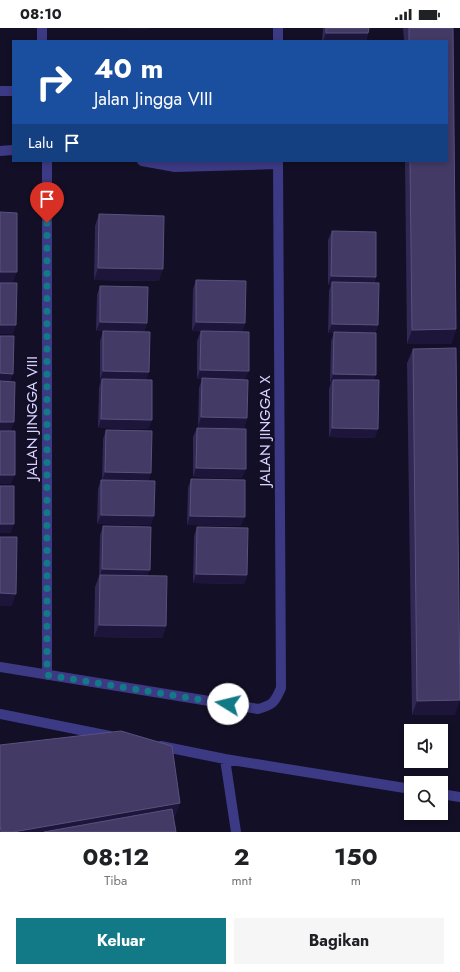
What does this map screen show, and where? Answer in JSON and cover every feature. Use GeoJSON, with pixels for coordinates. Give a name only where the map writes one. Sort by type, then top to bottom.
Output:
{"type":"FeatureCollection","features":[{"type":"Feature","properties":{"kind":"street"},"geometry":{"type":"LineString","coordinates":[[42,28],[42,40]]}},
{"type":"Feature","properties":{"kind":"street"},"geometry":{"type":"LineString","coordinates":[[278,28],[278,40]]}},
{"type":"Feature","properties":{"kind":"street"},"geometry":{"type":"LineString","coordinates":[[0,91],[12,91]]}},
{"type":"Feature","properties":{"kind":"street"},"geometry":{"type":"LineString","coordinates":[[0,151],[12,150]]}},
{"type":"Feature","properties":{"kind":"street","name":"JALAN JINGGA VIII"},"geometry":{"type":"LineString","coordinates":[[47,162],[47,675]]}},
{"type":"Feature","properties":{"kind":"street"},"geometry":{"type":"LineString","coordinates":[[148,162],[176,167],[278,162]]}},
{"type":"Feature","properties":{"kind":"street","name":"JALAN JINGGA X"},"geometry":{"type":"LineString","coordinates":[[47,675],[258,709],[268,706],[277,698],[281,688],[278,162]]}},
{"type":"Feature","properties":{"kind":"street"},"geometry":{"type":"LineString","coordinates":[[0,667],[47,675]]}},
{"type":"Feature","properties":{"kind":"street"},"geometry":{"type":"LineString","coordinates":[[0,714],[116,737]]}},
{"type":"Feature","properties":{"kind":"street"},"geometry":{"type":"LineString","coordinates":[[155,745],[225,759],[404,788]]}},
{"type":"Feature","properties":{"kind":"street"},"geometry":{"type":"LineString","coordinates":[[225,759],[236,832]]}},
{"type":"Feature","properties":{"kind":"street"},"geometry":{"type":"LineString","coordinates":[[448,795],[460,797]]}},
{"type":"Feature","properties":{"kind":"building"},"geometry":{"type":"Polygon","coordinates":[[[326,28],[369,28],[368,33],[326,33],[326,28]]]}},
{"type":"Feature","properties":{"kind":"building"},"geometry":{"type":"Polygon","coordinates":[[[409,28],[453,28],[456,329],[412,330],[410,162],[448,162],[448,40],[409,40],[409,28]]]}},
{"type":"Feature","properties":{"kind":"building"},"geometry":{"type":"Polygon","coordinates":[[[0,212],[17,213],[17,272],[0,272],[0,212]]]}},
{"type":"Feature","properties":{"kind":"building"},"geometry":{"type":"Polygon","coordinates":[[[99,214],[164,216],[163,269],[98,268],[99,214]]]}},
{"type":"Feature","properties":{"kind":"building"},"geometry":{"type":"Polygon","coordinates":[[[332,231],[376,232],[376,277],[331,276],[332,231]]]}},
{"type":"Feature","properties":{"kind":"building"},"geometry":{"type":"Polygon","coordinates":[[[196,280],[246,281],[245,323],[196,322],[196,280]]]}},
{"type":"Feature","properties":{"kind":"building"},"geometry":{"type":"Polygon","coordinates":[[[332,282],[379,283],[378,325],[332,324],[332,282]]]}},
{"type":"Feature","properties":{"kind":"building"},"geometry":{"type":"Polygon","coordinates":[[[0,283],[17,283],[16,325],[0,325],[0,283]]]}},
{"type":"Feature","properties":{"kind":"building"},"geometry":{"type":"Polygon","coordinates":[[[100,286],[148,287],[147,323],[100,322],[100,286]]]}},
{"type":"Feature","properties":{"kind":"building"},"geometry":{"type":"Polygon","coordinates":[[[103,331],[150,332],[149,372],[103,371],[103,331]]]}},
{"type":"Feature","properties":{"kind":"building"},"geometry":{"type":"Polygon","coordinates":[[[201,331],[249,332],[249,371],[200,370],[201,331]]]}},
{"type":"Feature","properties":{"kind":"building"},"geometry":{"type":"Polygon","coordinates":[[[334,332],[376,333],[376,375],[333,374],[334,332]]]}},
{"type":"Feature","properties":{"kind":"building"},"geometry":{"type":"Polygon","coordinates":[[[0,336],[14,336],[13,374],[0,373],[0,336]]]}},
{"type":"Feature","properties":{"kind":"building"},"geometry":{"type":"Polygon","coordinates":[[[456,348],[460,700],[417,701],[413,349],[456,348]]]}},
{"type":"Feature","properties":{"kind":"building"},"geometry":{"type":"Polygon","coordinates":[[[202,378],[248,380],[247,418],[201,417],[202,378]]]}},
{"type":"Feature","properties":{"kind":"building"},"geometry":{"type":"Polygon","coordinates":[[[102,379],[152,380],[152,420],[101,419],[102,379]]]}},
{"type":"Feature","properties":{"kind":"building"},"geometry":{"type":"Polygon","coordinates":[[[333,380],[379,380],[378,429],[332,428],[333,380]]]}},
{"type":"Feature","properties":{"kind":"building"},"geometry":{"type":"Polygon","coordinates":[[[0,381],[15,382],[14,422],[0,422],[0,381]]]}},
{"type":"Feature","properties":{"kind":"building"},"geometry":{"type":"Polygon","coordinates":[[[197,428],[246,429],[246,469],[196,468],[197,428]]]}},
{"type":"Feature","properties":{"kind":"building"},"geometry":{"type":"Polygon","coordinates":[[[106,430],[152,431],[151,473],[105,472],[106,430]]]}},
{"type":"Feature","properties":{"kind":"building"},"geometry":{"type":"Polygon","coordinates":[[[0,431],[15,431],[15,475],[0,475],[0,431]]]}},
{"type":"Feature","properties":{"kind":"building"},"geometry":{"type":"Polygon","coordinates":[[[191,479],[245,480],[245,517],[190,516],[191,479]]]}},
{"type":"Feature","properties":{"kind":"building"},"geometry":{"type":"Polygon","coordinates":[[[101,480],[155,481],[154,516],[101,515],[101,480]]]}},
{"type":"Feature","properties":{"kind":"building"},"geometry":{"type":"Polygon","coordinates":[[[0,486],[14,486],[14,524],[0,524],[0,486]]]}},
{"type":"Feature","properties":{"kind":"building"},"geometry":{"type":"Polygon","coordinates":[[[103,526],[151,527],[150,570],[102,569],[103,526]]]}},
{"type":"Feature","properties":{"kind":"building"},"geometry":{"type":"Polygon","coordinates":[[[197,527],[248,528],[247,575],[196,574],[197,527]]]}},
{"type":"Feature","properties":{"kind":"building"},"geometry":{"type":"Polygon","coordinates":[[[0,537],[17,537],[16,594],[0,593],[0,537]]]}},
{"type":"Feature","properties":{"kind":"building"},"geometry":{"type":"Polygon","coordinates":[[[100,575],[167,576],[166,626],[99,625],[100,575]]]}},
{"type":"Feature","properties":{"kind":"building"},"geometry":{"type":"Polygon","coordinates":[[[121,731],[172,746],[180,803],[13,832],[1,832],[0,745],[121,731]]]}},
{"type":"Feature","properties":{"kind":"building"},"geometry":{"type":"Polygon","coordinates":[[[172,809],[176,832],[44,832],[172,809]]]}},
{"type":"Feature","properties":{"kind":"route"},"geometry":{"type":"LineString","coordinates":[[47,223],[47,675],[228,704]]}}]}
